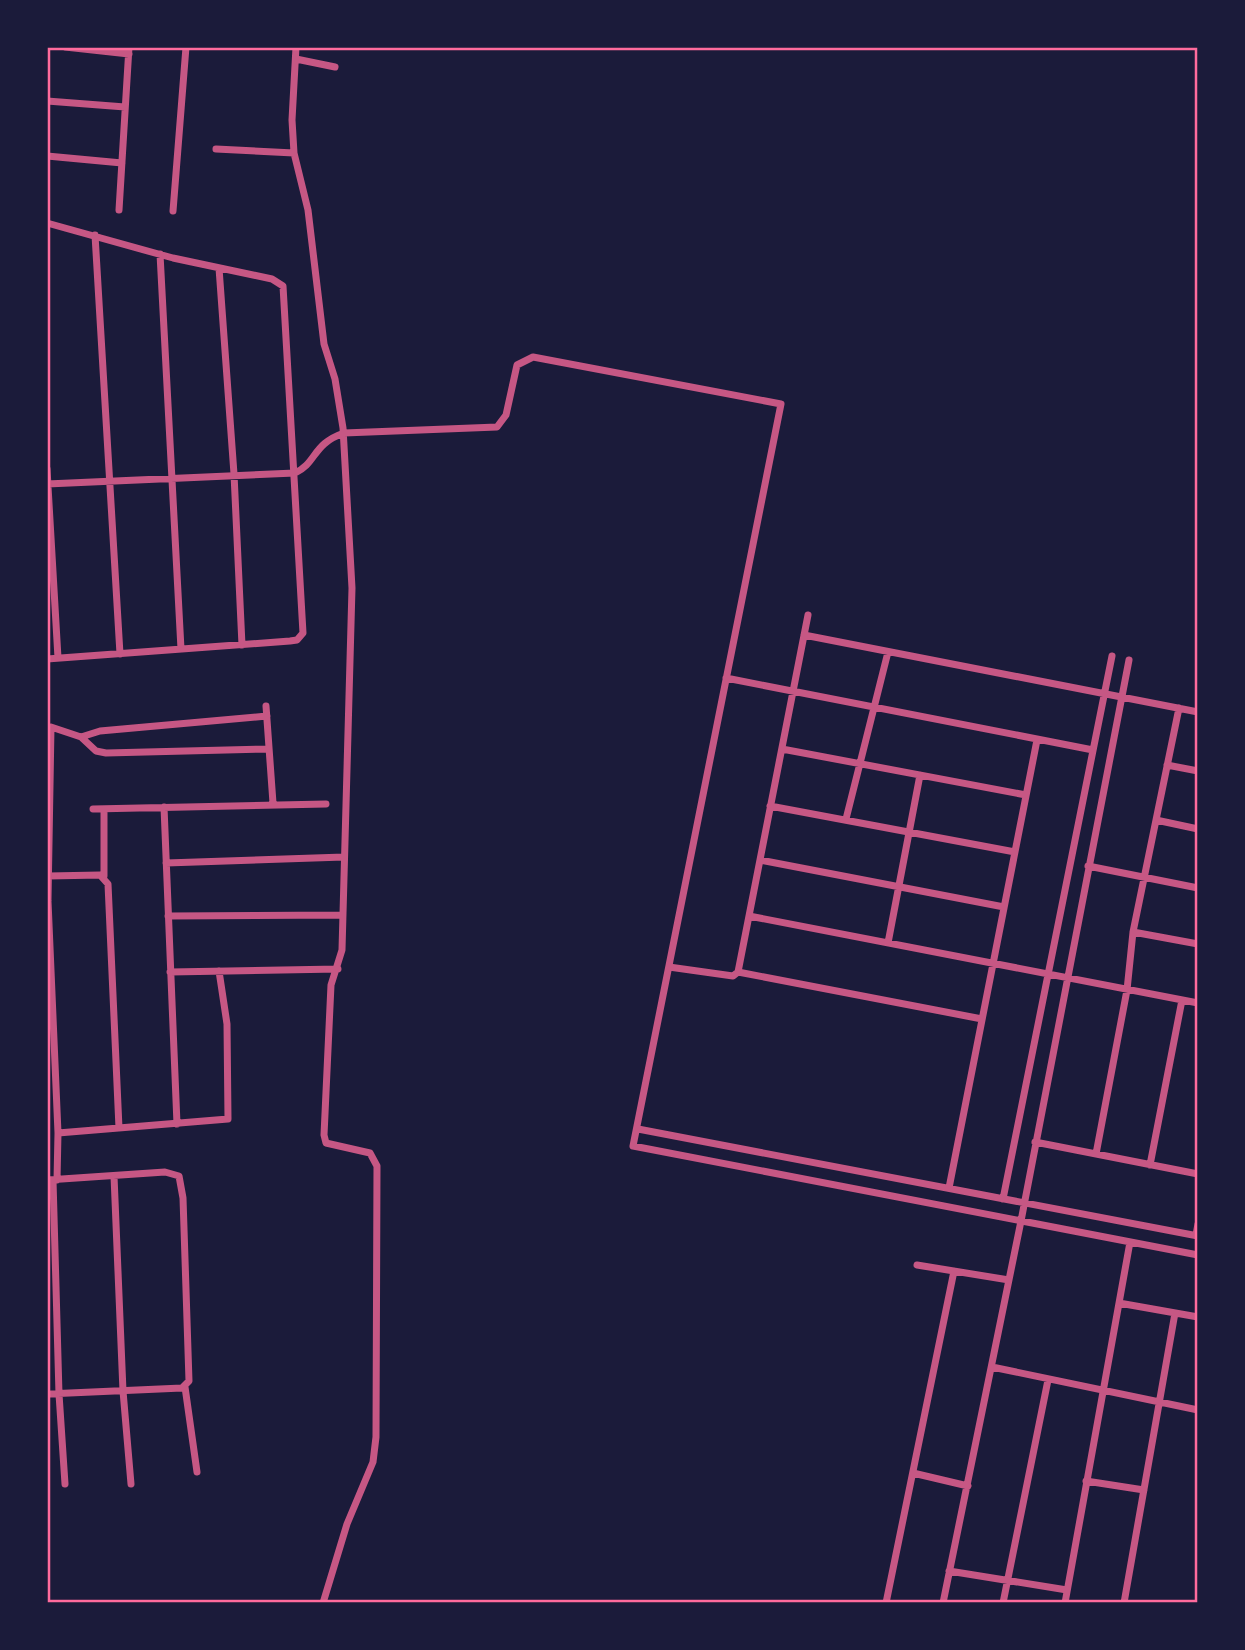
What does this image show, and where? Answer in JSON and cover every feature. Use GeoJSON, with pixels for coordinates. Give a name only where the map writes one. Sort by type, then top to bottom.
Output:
{"type":"FeatureCollection","features":[{"type":"Feature","properties":{"kind":"street"},"geometry":{"type":"LineString","coordinates":[[65,47],[129,51],[118,210]]}},
{"type":"Feature","properties":{"kind":"street"},"geometry":{"type":"LineString","coordinates":[[173,211],[186,47]]}},
{"type":"Feature","properties":{"kind":"street"},"geometry":{"type":"LineString","coordinates":[[296,47],[292,120],[294,153],[308,210],[324,344],[336,384],[344,433],[352,602],[342,950],[331,985],[324,1135],[326,1143],[333,1146],[370,1153],[377,1166],[376,1437],[373,1462],[347,1524],[323,1603]]}},
{"type":"Feature","properties":{"kind":"street"},"geometry":{"type":"LineString","coordinates":[[296,60],[335,67]]}},
{"type":"Feature","properties":{"kind":"street"},"geometry":{"type":"LineString","coordinates":[[47,101],[125,107]]}},
{"type":"Feature","properties":{"kind":"street"},"geometry":{"type":"LineString","coordinates":[[216,149],[294,153]]}},
{"type":"Feature","properties":{"kind":"street"},"geometry":{"type":"LineString","coordinates":[[47,156],[122,163]]}},
{"type":"Feature","properties":{"kind":"street"},"geometry":{"type":"LineString","coordinates":[[47,222],[160,254],[272,279],[283,286],[303,633],[297,640],[47,659]]}},
{"type":"Feature","properties":{"kind":"street"},"geometry":{"type":"LineString","coordinates":[[95,235],[120,653]]}},
{"type":"Feature","properties":{"kind":"street"},"geometry":{"type":"LineString","coordinates":[[160,254],[181,649]]}},
{"type":"Feature","properties":{"kind":"street"},"geometry":{"type":"LineString","coordinates":[[219,268],[234,474],[242,645]]}},
{"type":"Feature","properties":{"kind":"street"},"geometry":{"type":"LineString","coordinates":[[48,484],[172,476],[295,473],[308,464],[326,440],[344,433],[497,427],[506,415],[517,365],[533,357],[781,404],[633,1146],[1198,1255]]}},
{"type":"Feature","properties":{"kind":"street"},"geometry":{"type":"LineString","coordinates":[[47,469],[58,658]]}},
{"type":"Feature","properties":{"kind":"street"},"geometry":{"type":"LineString","coordinates":[[669,967],[733,976],[738,972],[808,615]]}},
{"type":"Feature","properties":{"kind":"street"},"geometry":{"type":"LineString","coordinates":[[804,635],[1198,712]]}},
{"type":"Feature","properties":{"kind":"street"},"geometry":{"type":"LineString","coordinates":[[846,819],[888,652]]}},
{"type":"Feature","properties":{"kind":"street"},"geometry":{"type":"LineString","coordinates":[[1003,1199],[1112,656]]}},
{"type":"Feature","properties":{"kind":"street"},"geometry":{"type":"LineString","coordinates":[[943,1603],[1021,1221],[1129,660]]}},
{"type":"Feature","properties":{"kind":"street"},"geometry":{"type":"LineString","coordinates":[[726,678],[1093,750]]}},
{"type":"Feature","properties":{"kind":"street"},"geometry":{"type":"LineString","coordinates":[[266,706],[273,803]]}},
{"type":"Feature","properties":{"kind":"street"},"geometry":{"type":"LineString","coordinates":[[1096,1154],[1127,990],[1133,932],[1179,708]]}},
{"type":"Feature","properties":{"kind":"street"},"geometry":{"type":"LineString","coordinates":[[81,737],[100,731],[267,716]]}},
{"type":"Feature","properties":{"kind":"street"},"geometry":{"type":"LineString","coordinates":[[65,1484],[59,1394],[52,1180],[58,1133],[50,988],[49,727],[81,737],[96,751],[106,753],[269,749]]}},
{"type":"Feature","properties":{"kind":"street"},"geometry":{"type":"LineString","coordinates":[[948,1188],[1037,740]]}},
{"type":"Feature","properties":{"kind":"street"},"geometry":{"type":"LineString","coordinates":[[782,749],[1026,795]]}},
{"type":"Feature","properties":{"kind":"street"},"geometry":{"type":"LineString","coordinates":[[1167,765],[1198,771]]}},
{"type":"Feature","properties":{"kind":"street"},"geometry":{"type":"LineString","coordinates":[[888,943],[920,775]]}},
{"type":"Feature","properties":{"kind":"street"},"geometry":{"type":"LineString","coordinates":[[93,809],[273,803],[326,804]]}},
{"type":"Feature","properties":{"kind":"street"},"geometry":{"type":"LineString","coordinates":[[771,806],[1015,852]]}},
{"type":"Feature","properties":{"kind":"street"},"geometry":{"type":"LineString","coordinates":[[163,807],[177,1124]]}},
{"type":"Feature","properties":{"kind":"street"},"geometry":{"type":"LineString","coordinates":[[104,809],[104,876],[108,884],[119,1128]]}},
{"type":"Feature","properties":{"kind":"street"},"geometry":{"type":"LineString","coordinates":[[1156,820],[1198,829]]}},
{"type":"Feature","properties":{"kind":"street"},"geometry":{"type":"LineString","coordinates":[[166,863],[344,857]]}},
{"type":"Feature","properties":{"kind":"street"},"geometry":{"type":"LineString","coordinates":[[760,860],[1004,907]]}},
{"type":"Feature","properties":{"kind":"street"},"geometry":{"type":"LineString","coordinates":[[1088,866],[1198,888]]}},
{"type":"Feature","properties":{"kind":"street"},"geometry":{"type":"LineString","coordinates":[[48,876],[104,876]]}},
{"type":"Feature","properties":{"kind":"street"},"geometry":{"type":"LineString","coordinates":[[168,916],[343,915]]}},
{"type":"Feature","properties":{"kind":"street"},"geometry":{"type":"LineString","coordinates":[[749,916],[1198,1003]]}},
{"type":"Feature","properties":{"kind":"street"},"geometry":{"type":"LineString","coordinates":[[1133,932],[1198,944]]}},
{"type":"Feature","properties":{"kind":"street"},"geometry":{"type":"LineString","coordinates":[[170,971],[338,969]]}},
{"type":"Feature","properties":{"kind":"street"},"geometry":{"type":"LineString","coordinates":[[58,1133],[224,1122],[230,1114],[227,1024],[219,971]]}},
{"type":"Feature","properties":{"kind":"street"},"geometry":{"type":"LineString","coordinates":[[738,972],[982,1020]]}},
{"type":"Feature","properties":{"kind":"street"},"geometry":{"type":"LineString","coordinates":[[1150,1165],[1182,1000]]}},
{"type":"Feature","properties":{"kind":"street"},"geometry":{"type":"LineString","coordinates":[[638,1129],[1197,1236],[1198,1224]]}},
{"type":"Feature","properties":{"kind":"street"},"geometry":{"type":"LineString","coordinates":[[1035,1142],[1198,1174]]}},
{"type":"Feature","properties":{"kind":"street"},"geometry":{"type":"LineString","coordinates":[[52,1180],[165,1172],[175,1173],[180,1178],[188,1326],[189,1381],[186,1387],[197,1472]]}},
{"type":"Feature","properties":{"kind":"street"},"geometry":{"type":"LineString","coordinates":[[114,1176],[123,1391],[131,1484]]}},
{"type":"Feature","properties":{"kind":"street"},"geometry":{"type":"LineString","coordinates":[[1065,1603],[1130,1242]]}},
{"type":"Feature","properties":{"kind":"street"},"geometry":{"type":"LineString","coordinates":[[917,1265],[1009,1280]]}},
{"type":"Feature","properties":{"kind":"street"},"geometry":{"type":"LineString","coordinates":[[886,1603],[954,1271]]}},
{"type":"Feature","properties":{"kind":"street"},"geometry":{"type":"LineString","coordinates":[[1119,1303],[1198,1317]]}},
{"type":"Feature","properties":{"kind":"street"},"geometry":{"type":"LineString","coordinates":[[1124,1603],[1175,1313]]}},
{"type":"Feature","properties":{"kind":"street"},"geometry":{"type":"LineString","coordinates":[[992,1367],[1104,1393],[1198,1410]]}},
{"type":"Feature","properties":{"kind":"street"},"geometry":{"type":"LineString","coordinates":[[1003,1603],[1048,1380]]}},
{"type":"Feature","properties":{"kind":"street"},"geometry":{"type":"LineString","coordinates":[[47,1394],[186,1387]]}},
{"type":"Feature","properties":{"kind":"street"},"geometry":{"type":"LineString","coordinates":[[913,1473],[968,1486]]}},
{"type":"Feature","properties":{"kind":"street"},"geometry":{"type":"LineString","coordinates":[[1086,1481],[1143,1490]]}},
{"type":"Feature","properties":{"kind":"street"},"geometry":{"type":"LineString","coordinates":[[949,1572],[1067,1590]]}}]}
